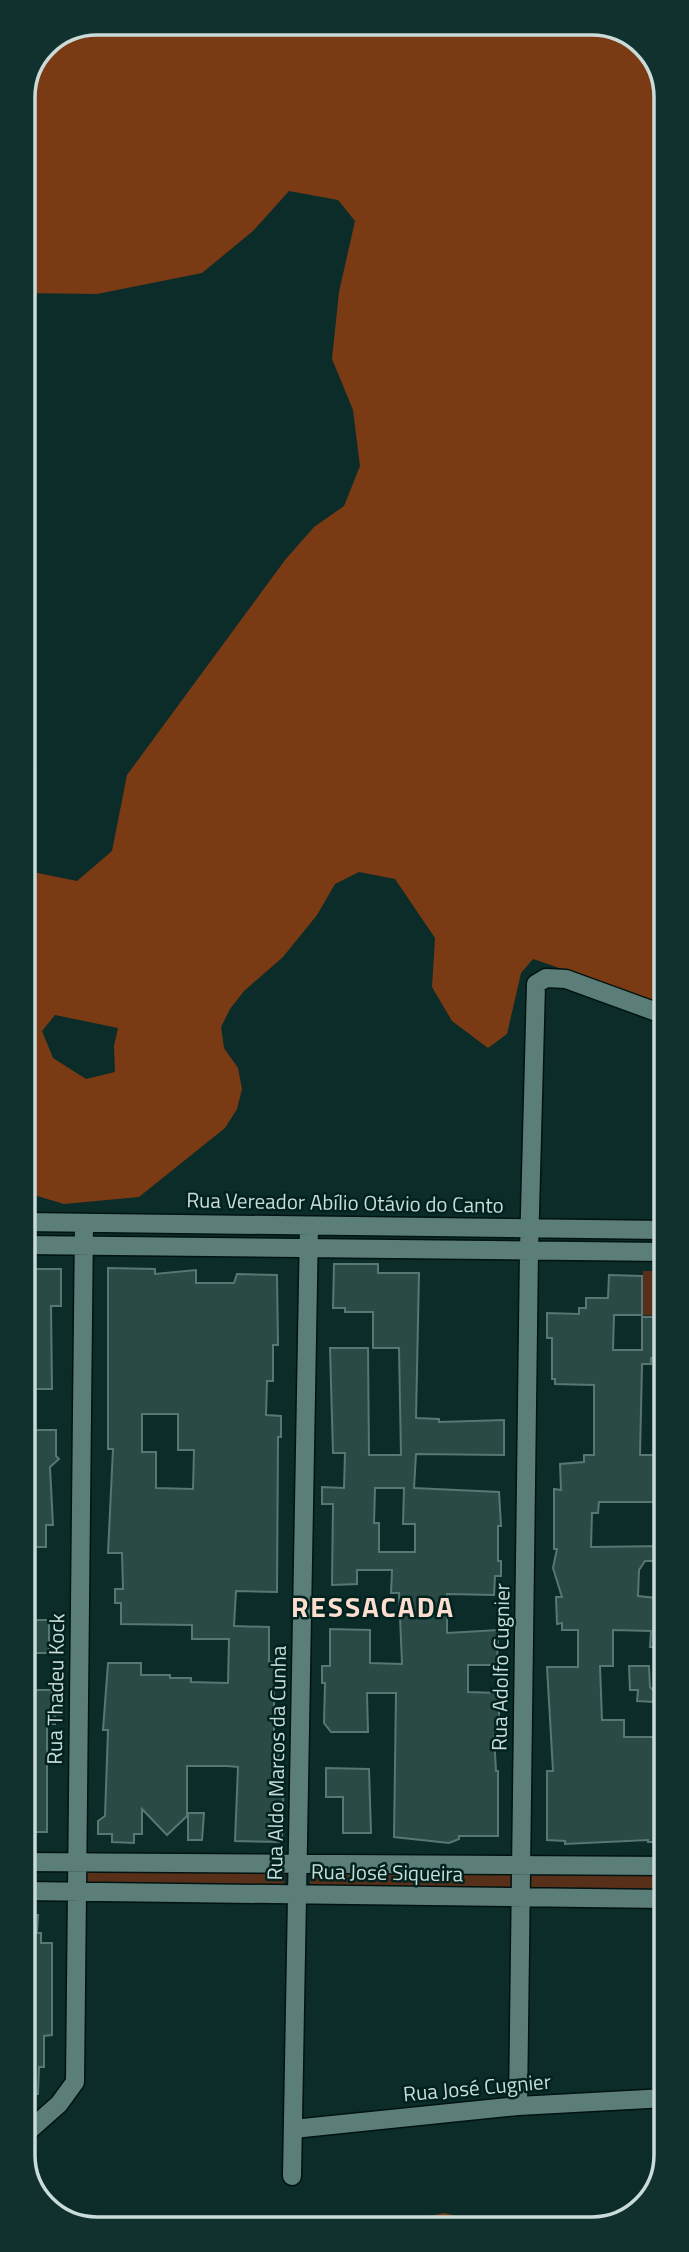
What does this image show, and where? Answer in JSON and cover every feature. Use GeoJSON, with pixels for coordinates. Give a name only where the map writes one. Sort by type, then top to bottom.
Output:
{"type":"FeatureCollection","features":[{"type":"Feature","properties":{"kind":"street","name":"Rua Adolfo Cugnier"},"geometry":{"type":"LineString","coordinates":[[518,2106],[529,1250],[536,984],[546,978],[565,979],[654,1011]]}},
{"type":"Feature","properties":{"kind":"street","name":"Rua Vereador Abílio Otávio do Canto"},"geometry":{"type":"LineString","coordinates":[[35,1222],[654,1230]]}},
{"type":"Feature","properties":{"kind":"street","name":"Rua Thadeu Kock"},"geometry":{"type":"LineString","coordinates":[[35,2125],[59,2104],[75,2081],[84,1223]]}},
{"type":"Feature","properties":{"kind":"street","name":"Rua Aldo Marcos da Cunha"},"geometry":{"type":"LineString","coordinates":[[292,2176],[309,1226]]}},
{"type":"Feature","properties":{"kind":"street"},"geometry":{"type":"LineString","coordinates":[[35,1245],[654,1252]]}},
{"type":"Feature","properties":{"kind":"street","name":"Rua José Siqueira"},"geometry":{"type":"LineString","coordinates":[[35,1861],[654,1866]]}},
{"type":"Feature","properties":{"kind":"street","name":"Rua José Siqueira"},"geometry":{"type":"LineString","coordinates":[[35,1891],[654,1899]]}},
{"type":"Feature","properties":{"kind":"street","name":"Rua José Cugnier"},"geometry":{"type":"LineString","coordinates":[[293,2129],[518,2106],[654,2099]]}},
{"type":"Feature","properties":{"kind":"shaded area"},"geometry":{"type":"Polygon","coordinates":[[[97,35],[596,35],[623,43],[639,56],[648,70],[654,97],[654,1000],[533,959],[521,973],[507,1034],[488,1048],[452,1021],[432,987],[435,938],[395,879],[359,872],[335,884],[317,915],[283,957],[244,991],[230,1009],[221,1027],[224,1048],[238,1068],[242,1089],[237,1109],[225,1128],[139,1197],[64,1204],[35,1195],[35,872],[77,881],[112,851],[127,775],[285,560],[314,527],[344,506],[360,466],[353,410],[332,359],[339,292],[355,221],[338,200],[289,191],[253,231],[202,273],[97,294],[35,293],[36,85],[45,63],[53,53],[73,40],[97,35]],[[55,1015],[42,1031],[53,1058],[86,1079],[115,1072],[114,1046],[118,1028],[55,1015]]]}},
{"type":"Feature","properties":{"kind":"shaded area"},"geometry":{"type":"Polygon","coordinates":[[[643,1271],[654,1271],[654,1316],[642,1315],[643,1271]]]}},
{"type":"Feature","properties":{"kind":"shaded area"},"geometry":{"type":"Polygon","coordinates":[[[86,1869],[285,1871],[284,1888],[86,1885],[86,1869]]]}},
{"type":"Feature","properties":{"kind":"shaded area"},"geometry":{"type":"Polygon","coordinates":[[[310,1871],[511,1873],[511,1890],[310,1888],[310,1871]]]}},
{"type":"Feature","properties":{"kind":"shaded area"},"geometry":{"type":"Polygon","coordinates":[[[530,1873],[654,1874],[654,1892],[530,1891],[530,1873]]]}},
{"type":"Feature","properties":{"kind":"shaded area"},"geometry":{"type":"Polygon","coordinates":[[[444,2213],[461,2217],[425,2217],[444,2213]]]}},
{"type":"Feature","properties":{"kind":"building"},"geometry":{"type":"Polygon","coordinates":[[[334,1264],[378,1264],[378,1273],[419,1273],[416,1418],[439,1419],[439,1422],[504,1420],[504,1455],[416,1454],[414,1488],[499,1492],[501,1526],[498,1526],[498,1561],[501,1561],[501,1576],[495,1576],[494,1595],[447,1594],[447,1633],[498,1630],[497,1665],[468,1665],[468,1692],[499,1693],[499,1736],[494,1736],[498,1771],[498,1836],[459,1836],[459,1839],[449,1843],[394,1837],[396,1693],[367,1693],[368,1732],[331,1732],[324,1723],[325,1683],[322,1683],[322,1666],[330,1666],[330,1629],[370,1630],[370,1663],[402,1664],[399,1593],[391,1593],[392,1570],[357,1570],[357,1584],[332,1585],[333,1504],[322,1504],[322,1487],[344,1488],[345,1453],[333,1453],[330,1348],[368,1348],[369,1455],[401,1455],[399,1348],[373,1348],[373,1312],[345,1312],[345,1308],[333,1308],[334,1264]],[[375,1488],[374,1523],[379,1523],[379,1552],[415,1552],[415,1524],[403,1524],[404,1488],[375,1488]]]}},
{"type":"Feature","properties":{"kind":"building"},"geometry":{"type":"Polygon","coordinates":[[[108,1268],[155,1269],[155,1274],[196,1270],[196,1283],[234,1283],[237,1274],[277,1275],[278,1345],[273,1345],[273,1381],[267,1381],[266,1415],[281,1416],[281,1437],[278,1437],[277,1592],[236,1591],[234,1626],[269,1627],[269,1662],[279,1663],[279,1686],[274,1691],[274,1734],[279,1734],[278,1768],[284,1768],[282,1842],[235,1841],[238,1767],[227,1766],[187,1766],[187,1816],[167,1835],[142,1809],[142,1834],[134,1834],[134,1843],[112,1842],[112,1834],[98,1834],[98,1821],[105,1816],[108,1730],[103,1730],[108,1663],[141,1663],[141,1675],[170,1675],[170,1678],[191,1678],[191,1682],[228,1683],[229,1639],[192,1639],[192,1625],[121,1624],[121,1603],[115,1603],[115,1589],[123,1589],[122,1553],[108,1553],[113,1449],[108,1449],[108,1268]],[[142,1414],[142,1452],[156,1452],[156,1488],[193,1489],[194,1450],[178,1450],[178,1414],[142,1414]]]}},
{"type":"Feature","properties":{"kind":"building"},"geometry":{"type":"Polygon","coordinates":[[[35,1269],[61,1269],[61,1306],[51,1306],[52,1389],[35,1389],[35,1269]]]}},
{"type":"Feature","properties":{"kind":"building"},"geometry":{"type":"Polygon","coordinates":[[[609,1275],[642,1276],[642,1315],[614,1315],[613,1350],[642,1350],[642,1317],[654,1317],[654,1358],[651,1358],[651,1364],[642,1364],[640,1455],[654,1455],[654,1502],[599,1502],[598,1513],[592,1513],[591,1547],[654,1546],[654,1561],[645,1561],[639,1570],[638,1596],[654,1598],[654,1647],[650,1647],[651,1631],[613,1630],[613,1666],[600,1666],[602,1720],[624,1720],[624,1737],[654,1737],[654,1842],[648,1840],[565,1844],[565,1841],[547,1840],[547,1771],[553,1771],[547,1667],[578,1667],[578,1630],[562,1630],[562,1623],[557,1624],[556,1597],[562,1597],[553,1568],[557,1549],[554,1549],[554,1489],[561,1490],[560,1464],[584,1462],[584,1455],[594,1455],[594,1385],[555,1384],[555,1379],[552,1379],[552,1338],[547,1338],[547,1313],[579,1314],[579,1308],[586,1308],[586,1298],[608,1298],[609,1275]]]}},
{"type":"Feature","properties":{"kind":"building"},"geometry":{"type":"Polygon","coordinates":[[[35,1430],[56,1430],[56,1456],[59,1459],[50,1467],[53,1525],[46,1525],[46,1547],[35,1547],[35,1430]]]}},
{"type":"Feature","properties":{"kind":"building"},"geometry":{"type":"Polygon","coordinates":[[[35,1620],[49,1620],[49,1653],[35,1653],[35,1620]]]}},
{"type":"Feature","properties":{"kind":"building"},"geometry":{"type":"Polygon","coordinates":[[[629,1666],[649,1666],[654,1702],[637,1701],[638,1690],[630,1690],[629,1666]]]}},
{"type":"Feature","properties":{"kind":"building"},"geometry":{"type":"Polygon","coordinates":[[[35,1690],[52,1690],[52,1696],[63,1696],[62,1715],[55,1715],[55,1724],[47,1724],[47,1832],[35,1832],[35,1690]]]}},
{"type":"Feature","properties":{"kind":"building"},"geometry":{"type":"Polygon","coordinates":[[[326,1768],[369,1769],[371,1833],[343,1833],[343,1797],[326,1797],[326,1768]]]}},
{"type":"Feature","properties":{"kind":"building"},"geometry":{"type":"Polygon","coordinates":[[[188,1813],[204,1813],[202,1840],[188,1840],[188,1813]]]}},
{"type":"Feature","properties":{"kind":"building"},"geometry":{"type":"Polygon","coordinates":[[[35,1915],[38,1915],[37,1933],[41,1933],[41,1943],[52,1943],[52,2035],[44,2036],[44,2067],[39,2067],[38,2094],[35,2094],[35,1915]]]}},
{"type":"Feature","properties":{"kind":"district","name":"RESSACADA"},"geometry":{"type":"Point","coordinates":[373,1607]}}]}
